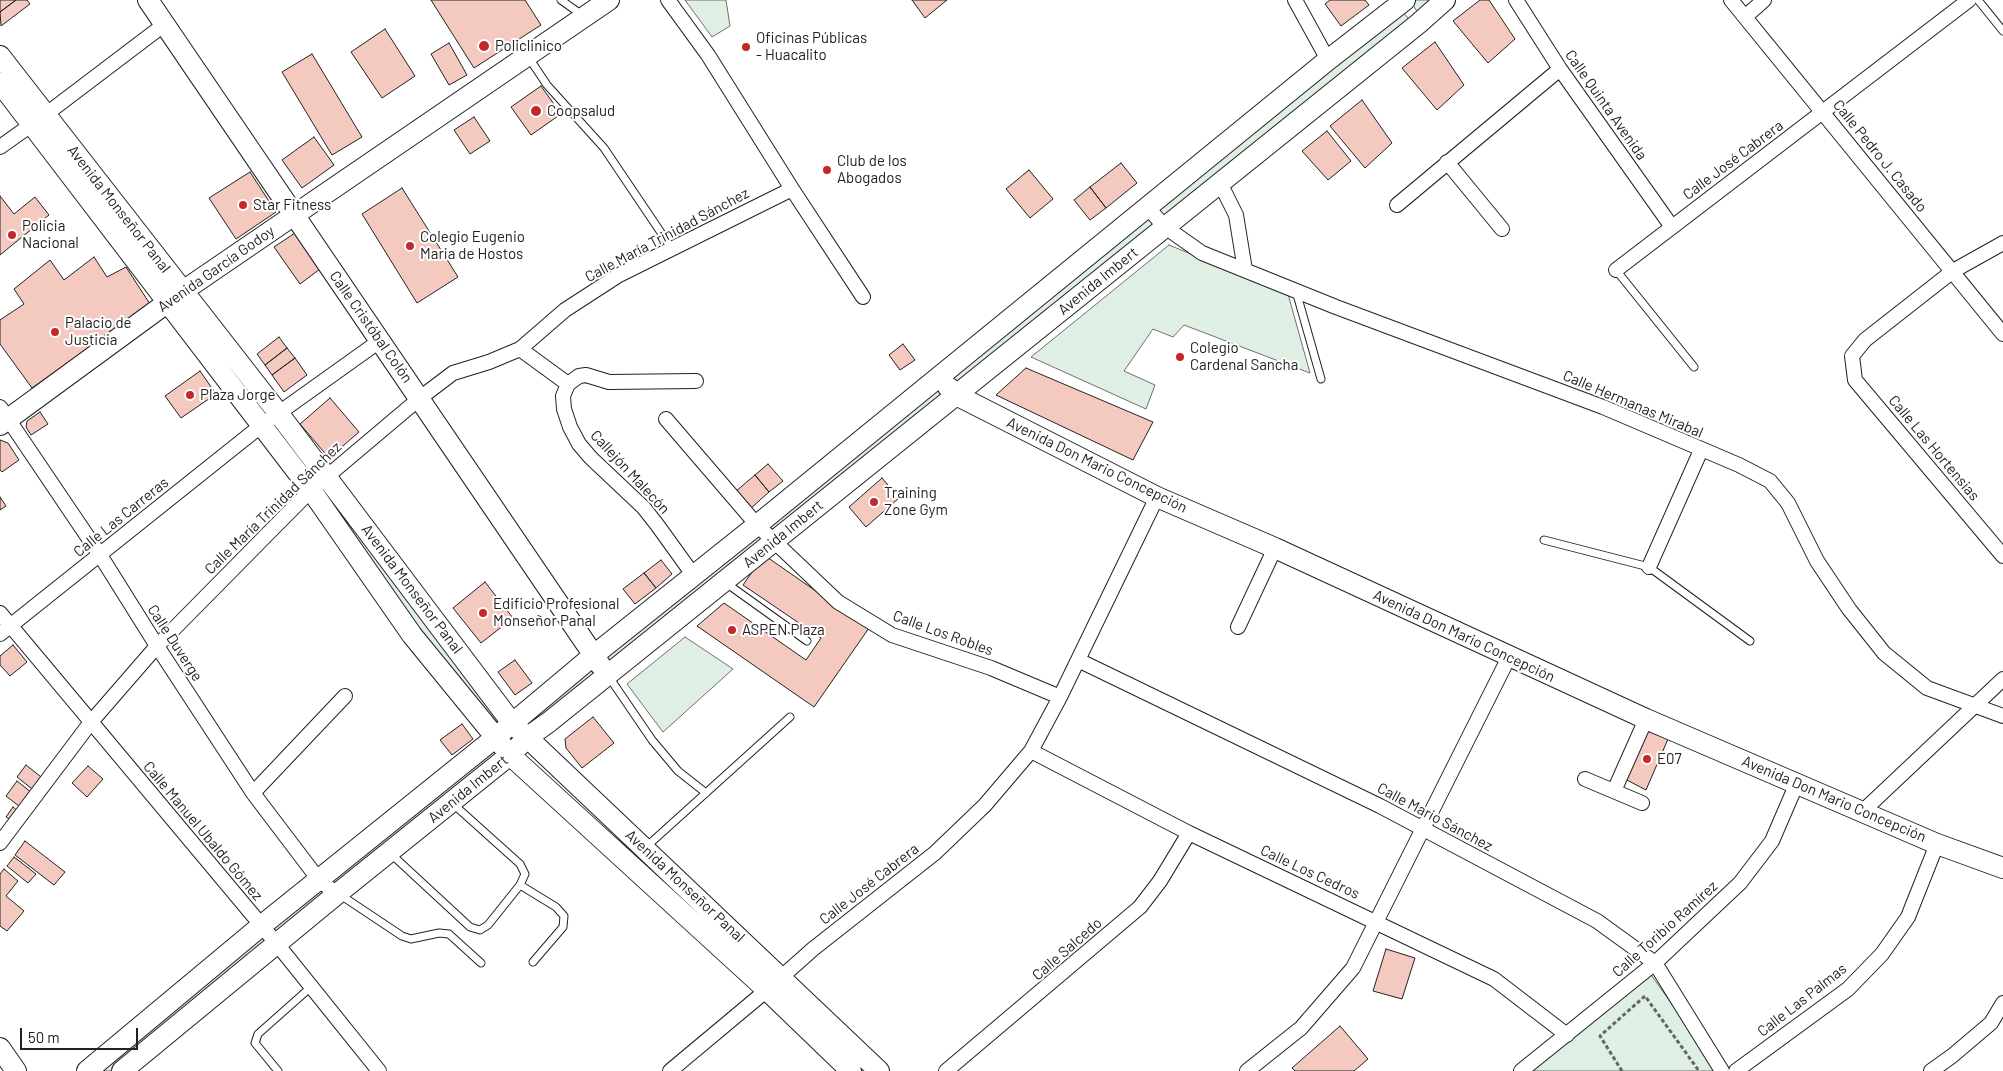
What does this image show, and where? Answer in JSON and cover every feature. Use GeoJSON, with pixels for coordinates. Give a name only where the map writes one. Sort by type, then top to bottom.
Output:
{"type":"FeatureCollection","features":[{"type":"Feature","properties":{"kind":"main road","name":"Calle Cristóbal Colón"},"geometry":{"type":"LineString","coordinates":[[148,0],[608,675]]}},
{"type":"Feature","properties":{"kind":"main road","name":"Avenida García Godoy"},"geometry":{"type":"LineString","coordinates":[[3,417],[294,214],[609,0]]}},
{"type":"Feature","properties":{"kind":"main road","name":"Avenida Imbert"},"geometry":{"type":"LineString","coordinates":[[122,1071],[337,894],[452,803],[510,755],[528,737],[608,675],[1166,227],[1418,24],[1445,0]]}},
{"type":"Feature","properties":{"kind":"main road","name":"Avenida Imbert"},"geometry":{"type":"LineString","coordinates":[[87,1071],[261,926],[496,737],[594,655],[694,576],[1402,1]]}},
{"type":"Feature","properties":{"kind":"main road","name":"Avenida Monseñor Panal"},"geometry":{"type":"LineString","coordinates":[[0,56],[38,120],[175,297],[262,425],[311,490],[412,635],[510,755],[775,984],[879,1071]]}},
{"type":"Feature","properties":{"kind":"main road","name":"Avenida Monseñor Panal"},"geometry":{"type":"LineString","coordinates":[[0,83],[38,120]]}},
{"type":"Feature","properties":{"kind":"main road","name":"Avenida Monseñor Panal"},"geometry":{"type":"LineString","coordinates":[[175,297],[279,414],[512,723],[645,848],[775,984],[851,1071]]}},
{"type":"Feature","properties":{"kind":"main road","name":"Avenida Don Mario Concepción"},"geometry":{"type":"LineString","coordinates":[[939,377],[956,395],[1157,497],[1274,548],[1646,719],[1937,844],[2003,868]]}},
{"type":"Feature","properties":{"kind":"main road"},"geometry":{"type":"LineString","coordinates":[[0,1048],[16,1071]]}},
{"type":"Feature","properties":{"kind":"street"},"geometry":{"type":"LineString","coordinates":[[668,0],[708,55],[792,189],[863,297]]}},
{"type":"Feature","properties":{"kind":"street"},"geometry":{"type":"LineString","coordinates":[[1295,0],[1328,60]]}},
{"type":"Feature","properties":{"kind":"street","name":"Calle Quinta Avenida"},"geometry":{"type":"LineString","coordinates":[[1516,0],[1560,69],[1672,227]]}},
{"type":"Feature","properties":{"kind":"street","name":"Calle Pedro J. Casado"},"geometry":{"type":"LineString","coordinates":[[1731,0],[2003,334]]}},
{"type":"Feature","properties":{"kind":"street"},"geometry":{"type":"LineString","coordinates":[[1745,17],[1764,0]]}},
{"type":"Feature","properties":{"kind":"street","name":"Calle José Cabrera"},"geometry":{"type":"LineString","coordinates":[[1616,270],[1969,0]]}},
{"type":"Feature","properties":{"kind":"street"},"geometry":{"type":"LineString","coordinates":[[1402,1],[1418,24]]}},
{"type":"Feature","properties":{"kind":"street"},"geometry":{"type":"LineString","coordinates":[[0,147],[164,24]]}},
{"type":"Feature","properties":{"kind":"street"},"geometry":{"type":"LineString","coordinates":[[1397,205],[1560,69]]}},
{"type":"Feature","properties":{"kind":"street"},"geometry":{"type":"LineString","coordinates":[[1447,162],[1502,229]]}},
{"type":"Feature","properties":{"kind":"street"},"geometry":{"type":"LineString","coordinates":[[1220,183],[1236,215],[1246,270]]}},
{"type":"Feature","properties":{"kind":"street","name":"Calle María Trinidad Sánchez"},"geometry":{"type":"LineString","coordinates":[[0,843],[91,722],[157,646],[311,490],[420,398],[453,373],[490,362],[520,349],[565,310],[619,275],[792,189]]}},
{"type":"Feature","properties":{"kind":"street","name":"Calle Hermanas Mirabal"},"geometry":{"type":"LineString","coordinates":[[1148,208],[1166,227],[1202,253],[1296,289],[1336,307],[1604,407],[1770,480],[1788,503],[1827,577],[1849,609],[1884,653],[1927,688],[2003,716]]}},
{"type":"Feature","properties":{"kind":"street"},"geometry":{"type":"LineString","coordinates":[[1952,271],[2003,243]]}},
{"type":"Feature","properties":{"kind":"street","name":"Calle Las Hortensias"},"geometry":{"type":"LineString","coordinates":[[1952,271],[1865,340],[1852,356],[1855,380],[2003,556]]}},
{"type":"Feature","properties":{"kind":"street","name":"Calle Las Carreras"},"geometry":{"type":"LineString","coordinates":[[5,630],[262,425],[381,340]]}},
{"type":"Feature","properties":{"kind":"street"},"geometry":{"type":"LineString","coordinates":[[520,349],[568,384],[579,376],[586,375],[609,382],[696,381]]}},
{"type":"Feature","properties":{"kind":"street","name":"Callejón Malecón"},"geometry":{"type":"LineString","coordinates":[[568,384],[563,396],[564,409],[570,427],[579,444],[597,465],[644,508],[694,576]]}},
{"type":"Feature","properties":{"kind":"street","name":"Calle Duverge"},"geometry":{"type":"LineString","coordinates":[[3,417],[100,555],[253,793],[319,880],[337,894]]}},
{"type":"Feature","properties":{"kind":"street","name":"Calle Los Robles"},"geometry":{"type":"LineString","coordinates":[[666,419],[757,525],[838,602],[892,635],[991,668],[1060,697]]}},
{"type":"Feature","properties":{"kind":"street"},"geometry":{"type":"LineString","coordinates":[[1649,567],[1701,450]]}},
{"type":"Feature","properties":{"kind":"street","name":"Calle José Cabrera"},"geometry":{"type":"LineString","coordinates":[[670,1071],[775,984],[813,949],[935,853],[984,805],[1031,751],[1060,697],[1157,497]]}},
{"type":"Feature","properties":{"kind":"street"},"geometry":{"type":"LineString","coordinates":[[1238,627],[1274,548]]}},
{"type":"Feature","properties":{"kind":"street","name":"Calle Manuel Ubaldo Gómez"},"geometry":{"type":"LineString","coordinates":[[0,612],[5,630],[91,722],[379,1071]]}},
{"type":"Feature","properties":{"kind":"street"},"geometry":{"type":"LineString","coordinates":[[1247,1071],[1301,1028],[1353,968],[1375,921],[1510,657]]}},
{"type":"Feature","properties":{"kind":"street","name":"Calle Mario Sánchez"},"geometry":{"type":"LineString","coordinates":[[1078,660],[1380,806],[1597,921],[1654,963],[1722,1071]]}},
{"type":"Feature","properties":{"kind":"street"},"geometry":{"type":"LineString","coordinates":[[1863,811],[2003,678]]}},
{"type":"Feature","properties":{"kind":"street"},"geometry":{"type":"LineString","coordinates":[[253,793],[345,696]]}},
{"type":"Feature","properties":{"kind":"street"},"geometry":{"type":"LineString","coordinates":[[1614,791],[1646,719]]}},
{"type":"Feature","properties":{"kind":"street","name":"Calle Los Cedros"},"geometry":{"type":"LineString","coordinates":[[1031,751],[1189,833],[1494,979],[1567,1035]]}},
{"type":"Feature","properties":{"kind":"street"},"geometry":{"type":"LineString","coordinates":[[1584,779],[1642,803]]}},
{"type":"Feature","properties":{"kind":"street","name":"Calle Toribio Ramírez"},"geometry":{"type":"LineString","coordinates":[[1521,1071],[1654,963],[1740,883],[1772,841],[1797,784]]}},
{"type":"Feature","properties":{"kind":"street","name":"Calle Salcedo"},"geometry":{"type":"LineString","coordinates":[[946,1071],[1140,907],[1160,881],[1189,833]]}},
{"type":"Feature","properties":{"kind":"street","name":"Calle Las Palmas"},"geometry":{"type":"LineString","coordinates":[[1736,1071],[1848,989],[1882,954],[1908,917],[1937,844]]}},
{"type":"Feature","properties":{"kind":"street"},"geometry":{"type":"LineString","coordinates":[[1931,1071],[1991,1023],[2003,1003]]}},
{"type":"Feature","properties":{"kind":"lane"},"geometry":{"type":"LineString","coordinates":[[561,0],[584,17]]}},
{"type":"Feature","properties":{"kind":"lane"},"geometry":{"type":"LineString","coordinates":[[1978,0],[2003,31]]}},
{"type":"Feature","properties":{"kind":"lane"},"geometry":{"type":"LineString","coordinates":[[527,56],[547,85],[604,148],[672,249]]}},
{"type":"Feature","properties":{"kind":"lane","name":"Calle José Cabrera"},"geometry":{"type":"LineString","coordinates":[[1616,270],[1694,367]]}},
{"type":"Feature","properties":{"kind":"lane"},"geometry":{"type":"LineString","coordinates":[[1296,289],[1321,379]]}},
{"type":"Feature","properties":{"kind":"lane"},"geometry":{"type":"LineString","coordinates":[[1544,540],[1649,567],[1750,641]]}},
{"type":"Feature","properties":{"kind":"lane"},"geometry":{"type":"LineString","coordinates":[[724,582],[807,641]]}},
{"type":"Feature","properties":{"kind":"lane"},"geometry":{"type":"LineString","coordinates":[[608,675],[652,740],[678,770],[706,793]]}},
{"type":"Feature","properties":{"kind":"lane"},"geometry":{"type":"LineString","coordinates":[[645,848],[790,717]]}},
{"type":"Feature","properties":{"kind":"lane"},"geometry":{"type":"LineString","coordinates":[[389,853],[470,926],[480,930],[488,925],[520,885],[525,874],[520,864],[452,803]]}},
{"type":"Feature","properties":{"kind":"lane"},"geometry":{"type":"LineString","coordinates":[[520,885],[556,907],[564,916],[563,927],[533,962]]}},
{"type":"Feature","properties":{"kind":"lane"},"geometry":{"type":"LineString","coordinates":[[337,894],[402,936],[411,939],[439,933],[449,934],[481,963]]}},
{"type":"Feature","properties":{"kind":"lane"},"geometry":{"type":"LineString","coordinates":[[278,1071],[255,1043],[258,1034],[311,987]]}},
{"type":"Feature","properties":{"kind":"path"},"geometry":{"type":"LineString","coordinates":[[1622,1071],[1600,1036],[1645,996],[1699,1071]]}},
{"type":"Feature","properties":{"kind":"green space"},"geometry":{"type":"Polygon","coordinates":[[[685,0],[726,0],[730,26],[712,37],[685,0]]]}},
{"type":"Feature","properties":{"kind":"green space"},"geometry":{"type":"Polygon","coordinates":[[[1415,0],[1436,0],[1419,15],[1412,3],[1415,0]]]}},
{"type":"Feature","properties":{"kind":"green space"},"geometry":{"type":"Polygon","coordinates":[[[1402,11],[1413,24],[1166,218],[1156,210],[1402,11]]]}},
{"type":"Feature","properties":{"kind":"green space"},"geometry":{"type":"Polygon","coordinates":[[[1146,216],[1156,228],[957,387],[949,378],[1146,216]]]}},
{"type":"Feature","properties":{"kind":"green space"},"geometry":{"type":"Polygon","coordinates":[[[1169,245],[1288,294],[1310,373],[1184,325],[1173,337],[1153,329],[1124,371],[1155,385],[1146,409],[1031,357],[1169,245]]]}},
{"type":"Feature","properties":{"kind":"green space"},"geometry":{"type":"Polygon","coordinates":[[[938,387],[948,397],[774,535],[769,525],[938,387]]]}},
{"type":"Feature","properties":{"kind":"green space"},"geometry":{"type":"Polygon","coordinates":[[[326,486],[505,719],[495,727],[450,672],[318,491],[326,486]]]}},
{"type":"Feature","properties":{"kind":"green space"},"geometry":{"type":"Polygon","coordinates":[[[757,531],[766,543],[609,668],[603,657],[757,531]]]}},
{"type":"Feature","properties":{"kind":"green space"},"geometry":{"type":"Polygon","coordinates":[[[685,637],[733,669],[663,732],[627,684],[685,637]]]}},
{"type":"Feature","properties":{"kind":"green space"},"geometry":{"type":"Polygon","coordinates":[[[591,667],[596,675],[530,729],[524,718],[591,667]]]}},
{"type":"Feature","properties":{"kind":"green space"},"geometry":{"type":"Polygon","coordinates":[[[494,747],[500,756],[276,935],[268,927],[494,747]]]}},
{"type":"Feature","properties":{"kind":"green space"},"geometry":{"type":"Polygon","coordinates":[[[259,933],[271,944],[114,1071],[94,1071],[259,933]]]}},
{"type":"Feature","properties":{"kind":"green space"},"geometry":{"type":"Polygon","coordinates":[[[1647,969],[1719,1071],[1531,1071],[1647,969]]]}},
{"type":"Feature","properties":{"kind":"building"},"geometry":{"type":"Polygon","coordinates":[[[0,0],[16,0],[0,12],[0,0]]]}},
{"type":"Feature","properties":{"kind":"building"},"geometry":{"type":"Polygon","coordinates":[[[16,0],[27,0],[30,4],[1,26],[0,12],[16,0]]]}},
{"type":"Feature","properties":{"kind":"building","name":"Policlinico"},"geometry":{"type":"Polygon","coordinates":[[[431,0],[525,0],[541,25],[474,68],[431,0]]]}},
{"type":"Feature","properties":{"kind":"building"},"geometry":{"type":"Polygon","coordinates":[[[912,0],[947,0],[925,18],[912,0]]]}},
{"type":"Feature","properties":{"kind":"building"},"geometry":{"type":"Polygon","coordinates":[[[1330,0],[1365,0],[1369,5],[1341,26],[1325,4],[1330,0]]]}},
{"type":"Feature","properties":{"kind":"building"},"geometry":{"type":"Polygon","coordinates":[[[1480,0],[1489,0],[1515,39],[1488,63],[1453,21],[1480,0]]]}},
{"type":"Feature","properties":{"kind":"building"},"geometry":{"type":"Polygon","coordinates":[[[385,29],[415,76],[382,98],[351,52],[385,29]]]}},
{"type":"Feature","properties":{"kind":"building"},"geometry":{"type":"Polygon","coordinates":[[[1435,42],[1464,85],[1437,110],[1402,68],[1435,42]]]}},
{"type":"Feature","properties":{"kind":"building"},"geometry":{"type":"Polygon","coordinates":[[[449,43],[467,75],[449,85],[431,54],[449,43]]]}},
{"type":"Feature","properties":{"kind":"building"},"geometry":{"type":"Polygon","coordinates":[[[312,54],[362,137],[332,155],[282,72],[312,54]]]}},
{"type":"Feature","properties":{"kind":"building","name":"Coopsalud"},"geometry":{"type":"Polygon","coordinates":[[[541,86],[561,114],[531,135],[511,107],[541,86]]]}},
{"type":"Feature","properties":{"kind":"building"},"geometry":{"type":"Polygon","coordinates":[[[1362,100],[1392,143],[1365,168],[1330,126],[1362,100]]]}},
{"type":"Feature","properties":{"kind":"building"},"geometry":{"type":"Polygon","coordinates":[[[474,117],[490,141],[470,154],[454,130],[474,117]]]}},
{"type":"Feature","properties":{"kind":"building"},"geometry":{"type":"Polygon","coordinates":[[[1327,131],[1351,161],[1328,180],[1302,151],[1327,131]]]}},
{"type":"Feature","properties":{"kind":"building"},"geometry":{"type":"Polygon","coordinates":[[[314,137],[334,165],[302,188],[282,160],[314,137]]]}},
{"type":"Feature","properties":{"kind":"building"},"geometry":{"type":"Polygon","coordinates":[[[1121,163],[1137,183],[1106,208],[1090,187],[1121,163]]]}},
{"type":"Feature","properties":{"kind":"building"},"geometry":{"type":"Polygon","coordinates":[[[1029,170],[1053,199],[1030,218],[1006,189],[1029,170]]]}},
{"type":"Feature","properties":{"kind":"building","name":"Star Fitness"},"geometry":{"type":"Polygon","coordinates":[[[250,172],[276,212],[236,239],[209,198],[250,172]]]}},
{"type":"Feature","properties":{"kind":"building"},"geometry":{"type":"Polygon","coordinates":[[[1090,187],[1106,208],[1090,220],[1074,200],[1090,187]]]}},
{"type":"Feature","properties":{"kind":"building","name":"Colegio Eugenio Maria de Hostos"},"geometry":{"type":"Polygon","coordinates":[[[402,188],[458,277],[417,303],[362,214],[402,188]]]}},
{"type":"Feature","properties":{"kind":"building","name":"Policia Nacional"},"geometry":{"type":"Polygon","coordinates":[[[0,196],[14,214],[35,197],[49,215],[0,255],[0,196]]]}},
{"type":"Feature","properties":{"kind":"building"},"geometry":{"type":"Polygon","coordinates":[[[295,233],[320,269],[300,284],[274,247],[295,233]]]}},
{"type":"Feature","properties":{"kind":"building","name":"Palacio de Justicia"},"geometry":{"type":"Polygon","coordinates":[[[94,257],[107,277],[126,267],[150,304],[32,388],[0,344],[0,320],[24,304],[14,289],[50,260],[64,280],[94,257]]]}},
{"type":"Feature","properties":{"kind":"building"},"geometry":{"type":"Polygon","coordinates":[[[279,337],[287,348],[265,365],[257,354],[279,337]]]}},
{"type":"Feature","properties":{"kind":"building"},"geometry":{"type":"Polygon","coordinates":[[[903,344],[915,360],[900,370],[889,355],[903,344]]]}},
{"type":"Feature","properties":{"kind":"building"},"geometry":{"type":"Polygon","coordinates":[[[287,348],[295,358],[272,375],[265,365],[287,348]]]}},
{"type":"Feature","properties":{"kind":"building"},"geometry":{"type":"Polygon","coordinates":[[[295,358],[307,375],[284,392],[272,375],[295,358]]]}},
{"type":"Feature","properties":{"kind":"building"},"geometry":{"type":"Polygon","coordinates":[[[1026,368],[1153,422],[1133,460],[996,395],[1026,368]]]}},
{"type":"Feature","properties":{"kind":"building","name":"Plaza Jorge"},"geometry":{"type":"Polygon","coordinates":[[[200,371],[216,394],[181,418],[165,396],[200,371]]]}},
{"type":"Feature","properties":{"kind":"building"},"geometry":{"type":"Polygon","coordinates":[[[330,398],[359,432],[329,458],[300,424],[330,398]]]}},
{"type":"Feature","properties":{"kind":"building"},"geometry":{"type":"Polygon","coordinates":[[[40,412],[48,424],[31,435],[26,427],[27,421],[40,412]]]}},
{"type":"Feature","properties":{"kind":"building"},"geometry":{"type":"Polygon","coordinates":[[[0,440],[8,443],[19,460],[2,472],[0,470],[0,440]]]}},
{"type":"Feature","properties":{"kind":"building"},"geometry":{"type":"Polygon","coordinates":[[[768,464],[783,481],[769,492],[755,475],[768,464]]]}},
{"type":"Feature","properties":{"kind":"building"},"geometry":{"type":"Polygon","coordinates":[[[755,475],[769,492],[750,509],[735,492],[755,475]]]}},
{"type":"Feature","properties":{"kind":"building","name":"Training Zone Gym"},"geometry":{"type":"Polygon","coordinates":[[[882,478],[899,498],[866,527],[849,507],[882,478]]]}},
{"type":"Feature","properties":{"kind":"building"},"geometry":{"type":"Polygon","coordinates":[[[0,497],[6,506],[0,510],[0,497]]]}},
{"type":"Feature","properties":{"kind":"building","name":"ASPEN Plaza"},"geometry":{"type":"Polygon","coordinates":[[[764,555],[869,628],[814,707],[697,626],[724,603],[806,660],[821,638],[743,585],[764,555]]]}},
{"type":"Feature","properties":{"kind":"building"},"geometry":{"type":"Polygon","coordinates":[[[661,560],[672,574],[656,588],[644,573],[661,560]]]}},
{"type":"Feature","properties":{"kind":"building"},"geometry":{"type":"Polygon","coordinates":[[[644,573],[656,588],[635,604],[623,589],[644,573]]]}},
{"type":"Feature","properties":{"kind":"building","name":"Edificio Profesional Monseñor Panal"},"geometry":{"type":"Polygon","coordinates":[[[485,582],[513,618],[481,643],[453,608],[485,582]]]}},
{"type":"Feature","properties":{"kind":"building"},"geometry":{"type":"Polygon","coordinates":[[[13,645],[27,662],[10,676],[0,665],[0,656],[13,645]]]}},
{"type":"Feature","properties":{"kind":"building"},"geometry":{"type":"Polygon","coordinates":[[[515,660],[532,683],[515,695],[498,672],[515,660]]]}},
{"type":"Feature","properties":{"kind":"building"},"geometry":{"type":"Polygon","coordinates":[[[593,717],[614,743],[582,768],[566,748],[565,739],[593,717]]]}},
{"type":"Feature","properties":{"kind":"building"},"geometry":{"type":"Polygon","coordinates":[[[462,724],[473,739],[452,755],[440,740],[462,724]]]}},
{"type":"Feature","properties":{"kind":"building","name":"E07"},"geometry":{"type":"Polygon","coordinates":[[[1647,731],[1668,739],[1646,790],[1625,779],[1647,731]]]}},
{"type":"Feature","properties":{"kind":"building"},"geometry":{"type":"Polygon","coordinates":[[[26,765],[45,780],[36,792],[17,777],[26,765]]]}},
{"type":"Feature","properties":{"kind":"building"},"geometry":{"type":"Polygon","coordinates":[[[88,766],[103,779],[87,797],[72,783],[88,766]]]}},
{"type":"Feature","properties":{"kind":"building"},"geometry":{"type":"Polygon","coordinates":[[[17,781],[32,793],[24,810],[6,796],[17,781]]]}},
{"type":"Feature","properties":{"kind":"building"},"geometry":{"type":"Polygon","coordinates":[[[13,807],[20,813],[14,822],[6,817],[13,807]]]}},
{"type":"Feature","properties":{"kind":"building"},"geometry":{"type":"Polygon","coordinates":[[[25,841],[65,872],[54,885],[15,855],[25,841]]]}},
{"type":"Feature","properties":{"kind":"building"},"geometry":{"type":"Polygon","coordinates":[[[14,857],[36,874],[28,883],[7,866],[14,857]]]}},
{"type":"Feature","properties":{"kind":"building"},"geometry":{"type":"Polygon","coordinates":[[[4,869],[18,881],[6,896],[24,911],[7,931],[0,926],[0,874],[4,869]]]}},
{"type":"Feature","properties":{"kind":"building"},"geometry":{"type":"Polygon","coordinates":[[[1386,949],[1415,958],[1402,999],[1373,991],[1386,949]]]}},
{"type":"Feature","properties":{"kind":"building"},"geometry":{"type":"Polygon","coordinates":[[[1340,1026],[1368,1059],[1354,1071],[1295,1071],[1292,1068],[1340,1026]]]}},
{"type":"Feature","properties":{"kind":"place","name":"Policlinico"},"geometry":{"type":"Point","coordinates":[484,46]}},
{"type":"Feature","properties":{"kind":"place","name":"Oficinas Públicas - Huacalito"},"geometry":{"type":"Point","coordinates":[746,47]}},
{"type":"Feature","properties":{"kind":"place","name":"Coopsalud"},"geometry":{"type":"Point","coordinates":[536,111]}},
{"type":"Feature","properties":{"kind":"place","name":"Club de los Abogados"},"geometry":{"type":"Point","coordinates":[827,170]}},
{"type":"Feature","properties":{"kind":"place","name":"Star Fitness"},"geometry":{"type":"Point","coordinates":[243,205]}},
{"type":"Feature","properties":{"kind":"place","name":"Policia Nacional"},"geometry":{"type":"Point","coordinates":[12,235]}},
{"type":"Feature","properties":{"kind":"place","name":"Colegio Eugenio Maria de Hostos"},"geometry":{"type":"Point","coordinates":[410,246]}},
{"type":"Feature","properties":{"kind":"place","name":"Palacio de Justicia"},"geometry":{"type":"Point","coordinates":[55,332]}},
{"type":"Feature","properties":{"kind":"place","name":"Colegio Cardenal Sancha"},"geometry":{"type":"Point","coordinates":[1180,357]}},
{"type":"Feature","properties":{"kind":"place","name":"Plaza Jorge"},"geometry":{"type":"Point","coordinates":[190,395]}},
{"type":"Feature","properties":{"kind":"place","name":"Training Zone Gym"},"geometry":{"type":"Point","coordinates":[874,502]}},
{"type":"Feature","properties":{"kind":"place","name":"Edificio Profesional Monseñor Panal"},"geometry":{"type":"Point","coordinates":[483,613]}},
{"type":"Feature","properties":{"kind":"place","name":"ASPEN Plaza"},"geometry":{"type":"Point","coordinates":[732,630]}},
{"type":"Feature","properties":{"kind":"place","name":"E07"},"geometry":{"type":"Point","coordinates":[1647,759]}}]}
